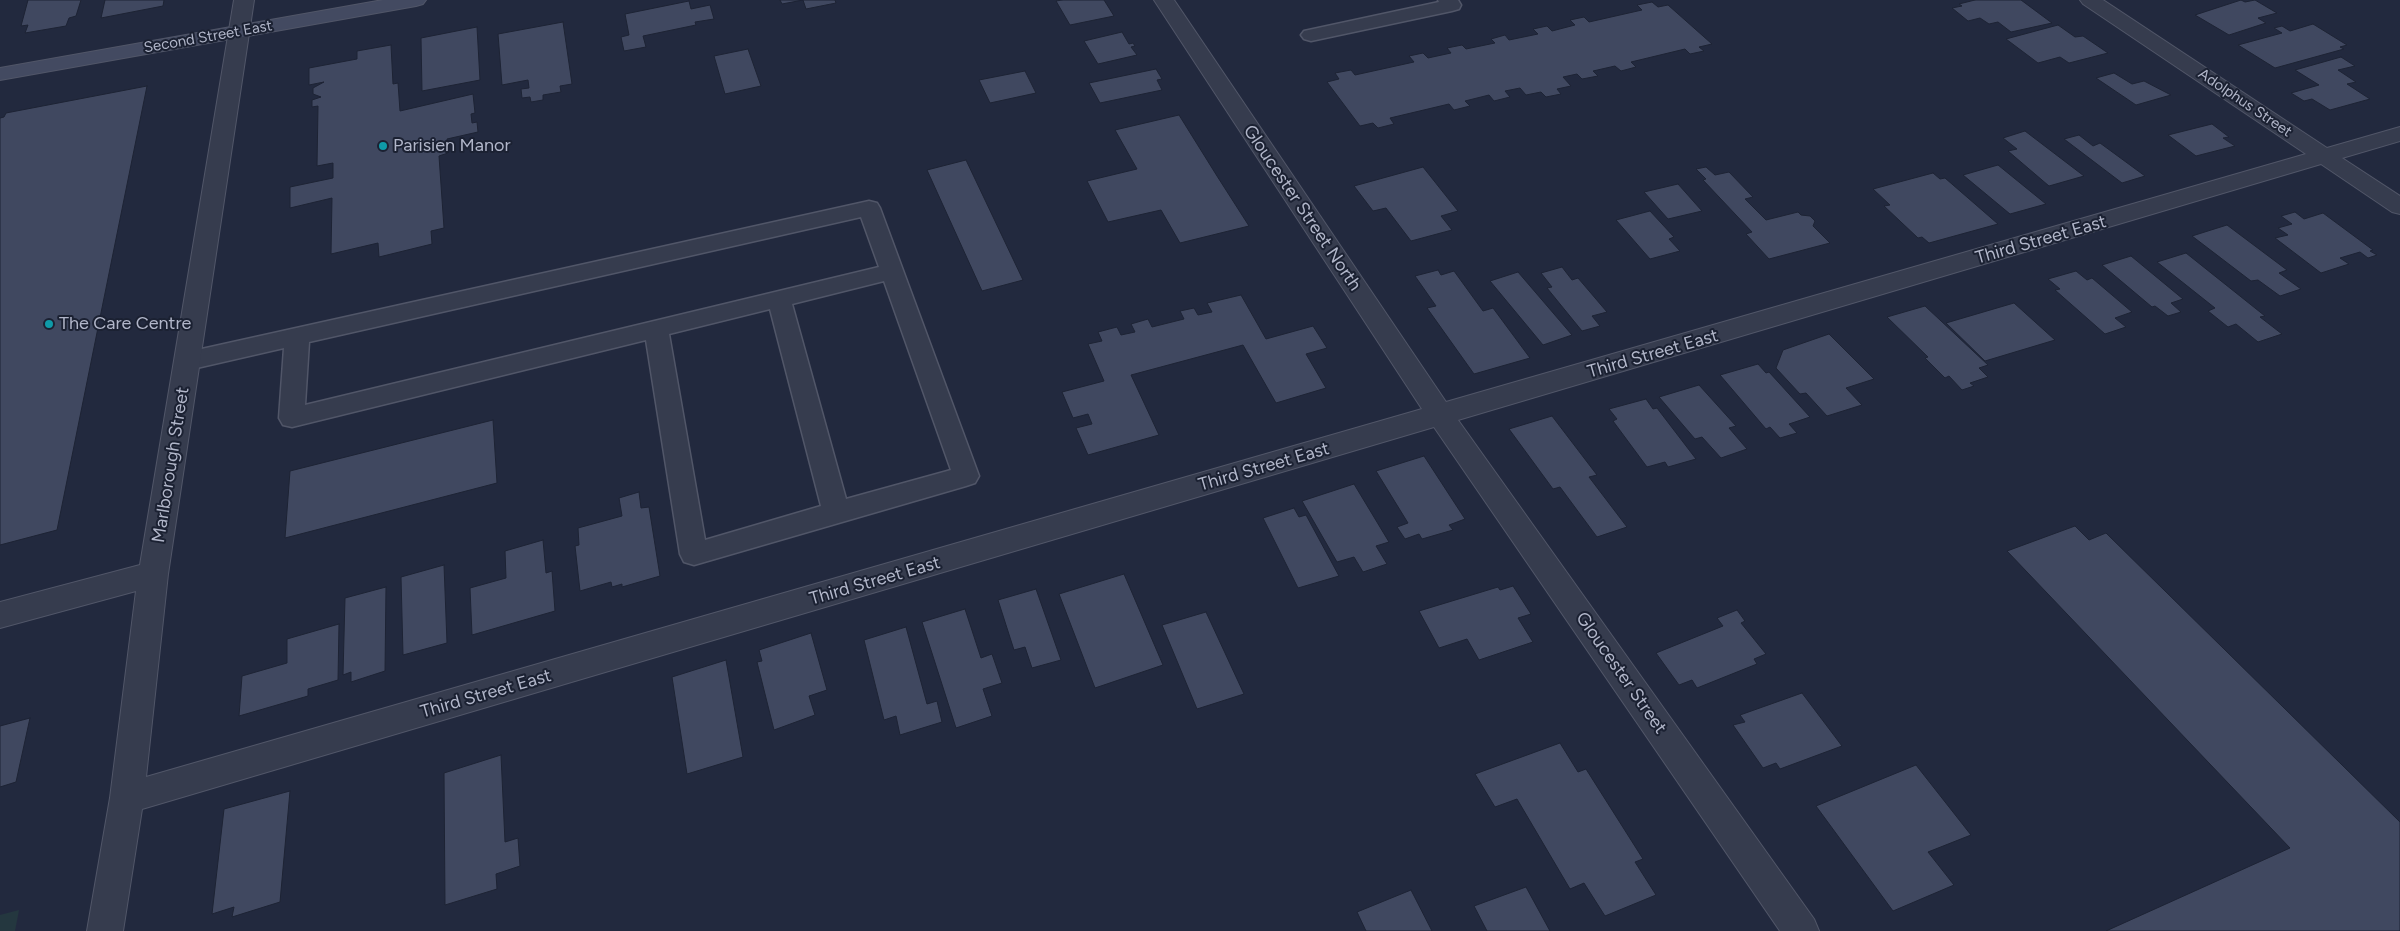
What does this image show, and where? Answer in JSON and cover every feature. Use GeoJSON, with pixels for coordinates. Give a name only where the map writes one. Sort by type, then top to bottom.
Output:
{"type":"FeatureCollection","features":[{"type":"Feature","properties":{"kind":"main road","name":"Second Street East"},"geometry":{"type":"LineString","coordinates":[[0,74],[416,0]]}},
{"type":"Feature","properties":{"kind":"street","name":"Marlborough Street"},"geometry":{"type":"LineString","coordinates":[[105,931],[127,798],[153,574],[244,0]]}},
{"type":"Feature","properties":{"kind":"street","name":"Gloucester Street North"},"geometry":{"type":"LineString","coordinates":[[1164,0],[1441,416]]}},
{"type":"Feature","properties":{"kind":"street","name":"Adolphus Street"},"geometry":{"type":"LineString","coordinates":[[2090,0],[2400,207]]}},
{"type":"Feature","properties":{"kind":"street","name":"Third Street East"},"geometry":{"type":"LineString","coordinates":[[127,798],[1441,416],[2400,134]]}},
{"type":"Feature","properties":{"kind":"street","name":"Gloucester Street"},"geometry":{"type":"LineString","coordinates":[[1441,416],[1801,931]]}},
{"type":"Feature","properties":{"kind":"street"},"geometry":{"type":"LineString","coordinates":[[0,616],[153,574]]}},
{"type":"Feature","properties":{"kind":"lane"},"geometry":{"type":"LineString","coordinates":[[1311,35],[1452,5],[1447,0]]}},
{"type":"Feature","properties":{"kind":"lane"},"geometry":{"type":"LineString","coordinates":[[188,361],[869,208],[966,476],[694,554],[656,329]]}},
{"type":"Feature","properties":{"kind":"lane"},"geometry":{"type":"LineString","coordinates":[[297,337],[292,418],[893,271]]}},
{"type":"Feature","properties":{"kind":"lane"},"geometry":{"type":"LineString","coordinates":[[779,299],[836,512]]}},
{"type":"Feature","properties":{"kind":"shaded area"},"geometry":{"type":"Polygon","coordinates":[[[19,910],[15,931],[0,931],[0,915],[19,910]]]}},
{"type":"Feature","properties":{"kind":"building"},"geometry":{"type":"Polygon","coordinates":[[[28,0],[81,0],[76,16],[69,18],[66,26],[25,33],[28,25],[21,26],[28,0]]]}},
{"type":"Feature","properties":{"kind":"building"},"geometry":{"type":"Polygon","coordinates":[[[105,0],[164,0],[163,6],[101,18],[105,0]]]}},
{"type":"Feature","properties":{"kind":"building"},"geometry":{"type":"Polygon","coordinates":[[[780,0],[803,0],[782,4],[780,0]]]}},
{"type":"Feature","properties":{"kind":"building"},"geometry":{"type":"Polygon","coordinates":[[[803,0],[835,0],[836,3],[806,9],[803,0]]]}},
{"type":"Feature","properties":{"kind":"building"},"geometry":{"type":"Polygon","coordinates":[[[1104,0],[1114,16],[1070,25],[1056,1],[1104,0]]]}},
{"type":"Feature","properties":{"kind":"building"},"geometry":{"type":"Polygon","coordinates":[[[1975,0],[2021,0],[2052,23],[2011,32],[1998,22],[1989,24],[1980,18],[1968,21],[1952,8],[1975,0]]]}},
{"type":"Feature","properties":{"kind":"building"},"geometry":{"type":"Polygon","coordinates":[[[2241,0],[2245,2],[2255,0],[2277,13],[2258,18],[2266,23],[2229,35],[2195,15],[2241,0]]]}},
{"type":"Feature","properties":{"kind":"building"},"geometry":{"type":"Polygon","coordinates":[[[689,1],[691,9],[710,5],[714,19],[695,22],[696,25],[643,36],[646,47],[624,51],[621,37],[629,35],[625,14],[689,1]]]}},
{"type":"Feature","properties":{"kind":"building"},"geometry":{"type":"Polygon","coordinates":[[[1652,2],[1658,7],[1668,5],[1712,44],[1699,47],[1704,51],[1690,54],[1685,49],[1631,62],[1636,67],[1621,71],[1615,66],[1593,71],[1598,76],[1582,79],[1577,74],[1563,77],[1571,86],[1557,89],[1561,94],[1546,97],[1541,92],[1526,95],[1520,88],[1505,91],[1510,97],[1494,101],[1489,95],[1465,101],[1470,106],[1454,110],[1449,104],[1390,118],[1394,124],[1378,128],[1373,123],[1360,126],[1327,82],[1339,79],[1335,73],[1351,70],[1355,75],[1414,62],[1409,56],[1423,53],[1428,58],[1451,53],[1447,48],[1462,45],[1466,49],[1495,43],[1491,39],[1505,35],[1509,40],[1538,34],[1533,29],[1547,26],[1552,31],[1575,25],[1570,20],[1584,17],[1589,22],[1642,10],[1637,5],[1652,2]]]}},
{"type":"Feature","properties":{"kind":"building"},"geometry":{"type":"Polygon","coordinates":[[[563,22],[572,84],[560,86],[561,92],[543,95],[543,100],[531,102],[530,97],[522,98],[521,89],[529,88],[528,80],[502,85],[498,34],[563,22]]]}},
{"type":"Feature","properties":{"kind":"building"},"geometry":{"type":"Polygon","coordinates":[[[2313,24],[2347,45],[2340,47],[2344,49],[2275,68],[2238,45],[2282,33],[2274,28],[2282,26],[2290,31],[2313,24]]]}},
{"type":"Feature","properties":{"kind":"building"},"geometry":{"type":"Polygon","coordinates":[[[2058,25],[2075,37],[2083,36],[2108,53],[2069,63],[2060,57],[2038,63],[2006,39],[2058,25]]]}},
{"type":"Feature","properties":{"kind":"building"},"geometry":{"type":"Polygon","coordinates":[[[477,27],[480,80],[422,91],[421,38],[477,27]]]}},
{"type":"Feature","properties":{"kind":"building"},"geometry":{"type":"Polygon","coordinates":[[[1122,32],[1129,44],[1133,43],[1135,46],[1131,47],[1137,55],[1098,64],[1084,41],[1122,32]]]}},
{"type":"Feature","properties":{"kind":"building","name":"Parisien Manor"},"geometry":{"type":"Polygon","coordinates":[[[391,45],[393,84],[398,83],[400,111],[473,94],[475,113],[471,114],[472,123],[477,122],[478,132],[447,139],[448,153],[439,156],[444,228],[431,231],[432,244],[379,257],[378,243],[331,254],[332,198],[290,208],[290,187],[333,178],[333,163],[317,166],[318,106],[312,107],[312,100],[321,97],[313,94],[313,88],[324,82],[309,85],[309,68],[357,59],[357,51],[391,45]]]}},
{"type":"Feature","properties":{"kind":"building"},"geometry":{"type":"Polygon","coordinates":[[[748,49],[761,86],[725,94],[714,56],[748,49]]]}},
{"type":"Feature","properties":{"kind":"building"},"geometry":{"type":"Polygon","coordinates":[[[2341,57],[2355,66],[2338,70],[2356,82],[2347,84],[2370,99],[2330,110],[2312,99],[2304,101],[2291,93],[2319,85],[2295,70],[2341,57]]]}},
{"type":"Feature","properties":{"kind":"building"},"geometry":{"type":"Polygon","coordinates":[[[1156,69],[1162,79],[1157,80],[1162,90],[1100,103],[1089,83],[1156,69]]]}},
{"type":"Feature","properties":{"kind":"building"},"geometry":{"type":"Polygon","coordinates":[[[1025,71],[1036,93],[990,103],[979,80],[1025,71]]]}},
{"type":"Feature","properties":{"kind":"building"},"geometry":{"type":"Polygon","coordinates":[[[2114,73],[2132,84],[2144,81],[2171,95],[2136,105],[2096,78],[2114,73]]]}},
{"type":"Feature","properties":{"kind":"building","name":"The Care Centre"},"geometry":{"type":"Polygon","coordinates":[[[147,86],[57,530],[0,545],[0,118],[4,117],[6,113],[147,86]]]}},
{"type":"Feature","properties":{"kind":"building"},"geometry":{"type":"Polygon","coordinates":[[[1179,115],[1249,226],[1180,243],[1161,210],[1108,222],[1087,181],[1137,169],[1115,130],[1179,115]]]}},
{"type":"Feature","properties":{"kind":"building"},"geometry":{"type":"Polygon","coordinates":[[[2212,124],[2229,137],[2223,138],[2235,146],[2196,156],[2168,135],[2212,124]]]}},
{"type":"Feature","properties":{"kind":"building"},"geometry":{"type":"Polygon","coordinates":[[[2025,131],[2084,176],[2049,186],[2008,151],[2017,149],[2003,138],[2025,131]]]}},
{"type":"Feature","properties":{"kind":"building"},"geometry":{"type":"Polygon","coordinates":[[[2079,135],[2093,146],[2100,143],[2145,176],[2122,183],[2064,139],[2079,135]]]}},
{"type":"Feature","properties":{"kind":"building"},"geometry":{"type":"Polygon","coordinates":[[[966,160],[1023,280],[982,291],[927,170],[966,160]]]}},
{"type":"Feature","properties":{"kind":"building"},"geometry":{"type":"Polygon","coordinates":[[[1998,165],[2046,204],[2010,214],[1963,175],[1998,165]]]}},
{"type":"Feature","properties":{"kind":"building"},"geometry":{"type":"Polygon","coordinates":[[[1423,167],[1458,211],[1441,216],[1452,230],[1411,241],[1386,208],[1373,211],[1354,186],[1423,167]]]}},
{"type":"Feature","properties":{"kind":"building"},"geometry":{"type":"Polygon","coordinates":[[[1706,167],[1715,175],[1729,172],[1753,197],[1745,199],[1766,220],[1798,212],[1801,215],[1810,216],[1815,221],[1813,226],[1830,243],[1769,259],[1746,234],[1752,232],[1703,180],[1706,179],[1696,169],[1706,167]]]}},
{"type":"Feature","properties":{"kind":"building"},"geometry":{"type":"Polygon","coordinates":[[[1933,173],[1940,179],[1945,178],[1998,224],[1929,243],[1922,237],[1918,238],[1884,206],[1890,205],[1873,189],[1933,173]]]}},
{"type":"Feature","properties":{"kind":"building"},"geometry":{"type":"Polygon","coordinates":[[[1678,184],[1702,211],[1668,219],[1644,192],[1678,184]]]}},
{"type":"Feature","properties":{"kind":"building"},"geometry":{"type":"Polygon","coordinates":[[[1650,211],[1674,237],[1669,239],[1680,251],[1650,259],[1616,220],[1650,211]]]}},
{"type":"Feature","properties":{"kind":"building"},"geometry":{"type":"Polygon","coordinates":[[[2295,212],[2304,219],[2323,213],[2377,255],[2368,258],[2360,252],[2340,258],[2349,264],[2321,273],[2275,238],[2288,235],[2278,228],[2292,224],[2281,216],[2295,212]]]}},
{"type":"Feature","properties":{"kind":"building"},"geometry":{"type":"Polygon","coordinates":[[[2227,225],[2287,270],[2279,273],[2301,289],[2280,296],[2258,280],[2251,281],[2192,236],[2227,225]]]}},
{"type":"Feature","properties":{"kind":"building"},"geometry":{"type":"Polygon","coordinates":[[[2186,253],[2265,316],[2260,317],[2282,334],[2258,342],[2236,324],[2228,327],[2208,311],[2215,308],[2157,262],[2186,253]]]}},
{"type":"Feature","properties":{"kind":"building"},"geometry":{"type":"Polygon","coordinates":[[[2131,256],[2183,299],[2171,303],[2181,312],[2168,316],[2155,306],[2152,307],[2102,265],[2131,256]]]}},
{"type":"Feature","properties":{"kind":"building"},"geometry":{"type":"Polygon","coordinates":[[[1562,267],[1572,280],[1578,278],[1607,312],[1592,316],[1600,326],[1582,331],[1547,288],[1552,287],[1541,273],[1562,267]]]}},
{"type":"Feature","properties":{"kind":"building"},"geometry":{"type":"Polygon","coordinates":[[[1438,270],[1441,275],[1454,271],[1483,311],[1493,308],[1530,358],[1474,374],[1427,308],[1436,306],[1415,276],[1438,270]]]}},
{"type":"Feature","properties":{"kind":"building"},"geometry":{"type":"Polygon","coordinates":[[[2076,271],[2087,280],[2092,278],[2132,312],[2115,318],[2126,327],[2105,334],[2055,290],[2060,289],[2048,279],[2076,271]]]}},
{"type":"Feature","properties":{"kind":"building"},"geometry":{"type":"Polygon","coordinates":[[[1518,272],[1572,335],[1543,345],[1490,281],[1518,272]]]}},
{"type":"Feature","properties":{"kind":"building"},"geometry":{"type":"Polygon","coordinates":[[[1241,295],[1266,339],[1313,326],[1327,348],[1306,354],[1326,388],[1276,403],[1243,345],[1131,375],[1159,435],[1088,455],[1076,428],[1092,424],[1088,414],[1073,418],[1062,392],[1104,381],[1088,344],[1102,341],[1098,332],[1117,327],[1121,335],[1135,332],[1131,324],[1148,319],[1152,327],[1184,319],[1180,311],[1194,308],[1198,315],[1212,312],[1207,303],[1241,295]]]}},
{"type":"Feature","properties":{"kind":"building"},"geometry":{"type":"Polygon","coordinates":[[[2014,303],[2055,340],[1985,361],[1946,323],[2014,303]]]}},
{"type":"Feature","properties":{"kind":"building"},"geometry":{"type":"Polygon","coordinates":[[[1925,306],[1988,365],[1979,368],[1988,377],[1970,383],[1974,386],[1962,390],[1949,376],[1945,378],[1925,358],[1928,357],[1887,317],[1925,306]]]}},
{"type":"Feature","properties":{"kind":"building"},"geometry":{"type":"Polygon","coordinates":[[[1829,334],[1874,379],[1846,388],[1862,405],[1827,416],[1806,393],[1800,394],[1776,368],[1783,350],[1829,334]]]}},
{"type":"Feature","properties":{"kind":"building"},"geometry":{"type":"Polygon","coordinates":[[[1758,364],[1766,373],[1769,372],[1810,417],[1789,424],[1797,433],[1780,438],[1770,427],[1766,429],[1720,375],[1758,364]]]}},
{"type":"Feature","properties":{"kind":"building"},"geometry":{"type":"Polygon","coordinates":[[[1699,385],[1736,426],[1729,428],[1747,449],[1721,458],[1702,437],[1695,439],[1659,397],[1699,385]]]}},
{"type":"Feature","properties":{"kind":"building"},"geometry":{"type":"Polygon","coordinates":[[[1646,399],[1653,409],[1657,408],[1696,459],[1668,467],[1665,462],[1647,467],[1613,421],[1617,419],[1609,409],[1646,399]]]}},
{"type":"Feature","properties":{"kind":"building"},"geometry":{"type":"Polygon","coordinates":[[[1552,416],[1597,475],[1589,477],[1627,527],[1597,537],[1560,487],[1553,489],[1509,429],[1552,416]]]}},
{"type":"Feature","properties":{"kind":"building"},"geometry":{"type":"Polygon","coordinates":[[[493,420],[497,483],[285,538],[290,471],[493,420]]]}},
{"type":"Feature","properties":{"kind":"building"},"geometry":{"type":"Polygon","coordinates":[[[1424,456],[1465,519],[1449,525],[1453,530],[1422,539],[1419,534],[1405,539],[1397,527],[1408,523],[1376,471],[1424,456]]]}},
{"type":"Feature","properties":{"kind":"building"},"geometry":{"type":"Polygon","coordinates":[[[1354,484],[1389,542],[1376,546],[1387,564],[1363,572],[1354,557],[1337,562],[1302,501],[1354,484]]]}},
{"type":"Feature","properties":{"kind":"building"},"geometry":{"type":"Polygon","coordinates":[[[639,492],[641,508],[649,507],[660,576],[622,587],[622,584],[612,587],[611,582],[580,591],[575,546],[579,545],[578,528],[622,516],[619,498],[639,492]]]}},
{"type":"Feature","properties":{"kind":"building"},"geometry":{"type":"Polygon","coordinates":[[[1294,508],[1299,517],[1306,515],[1339,576],[1298,588],[1263,518],[1294,508]]]}},
{"type":"Feature","properties":{"kind":"building"},"geometry":{"type":"Polygon","coordinates":[[[2075,526],[2089,540],[2106,533],[2400,822],[2400,931],[2106,931],[2290,848],[2007,551],[2075,526]]]}},
{"type":"Feature","properties":{"kind":"building"},"geometry":{"type":"Polygon","coordinates":[[[543,540],[546,573],[552,571],[555,611],[472,635],[470,588],[506,578],[505,551],[543,540]]]}},
{"type":"Feature","properties":{"kind":"building"},"geometry":{"type":"Polygon","coordinates":[[[444,565],[447,643],[403,655],[401,577],[444,565]]]}},
{"type":"Feature","properties":{"kind":"building"},"geometry":{"type":"Polygon","coordinates":[[[1124,574],[1163,665],[1095,688],[1059,594],[1124,574]]]}},
{"type":"Feature","properties":{"kind":"building"},"geometry":{"type":"Polygon","coordinates":[[[1513,586],[1531,614],[1518,618],[1533,642],[1479,660],[1467,639],[1439,648],[1419,611],[1498,587],[1500,590],[1513,586]]]}},
{"type":"Feature","properties":{"kind":"building"},"geometry":{"type":"Polygon","coordinates":[[[386,587],[385,671],[351,682],[351,672],[343,675],[345,598],[386,587]]]}},
{"type":"Feature","properties":{"kind":"building"},"geometry":{"type":"Polygon","coordinates":[[[1036,589],[1061,660],[1032,668],[1025,647],[1014,650],[998,600],[1036,589]]]}},
{"type":"Feature","properties":{"kind":"building"},"geometry":{"type":"Polygon","coordinates":[[[965,609],[981,658],[992,654],[1002,683],[983,689],[992,716],[956,728],[922,622],[965,609]]]}},
{"type":"Feature","properties":{"kind":"building"},"geometry":{"type":"Polygon","coordinates":[[[1737,610],[1745,621],[1741,623],[1766,654],[1754,659],[1757,664],[1697,688],[1692,680],[1679,685],[1656,653],[1723,626],[1717,618],[1737,610]]]}},
{"type":"Feature","properties":{"kind":"building"},"geometry":{"type":"Polygon","coordinates":[[[1206,612],[1244,694],[1197,709],[1162,625],[1206,612]]]}},
{"type":"Feature","properties":{"kind":"building"},"geometry":{"type":"Polygon","coordinates":[[[339,624],[338,680],[308,689],[308,696],[239,716],[242,676],[287,663],[287,639],[339,624]]]}},
{"type":"Feature","properties":{"kind":"building"},"geometry":{"type":"Polygon","coordinates":[[[906,627],[927,704],[937,701],[942,722],[900,735],[896,716],[884,720],[864,640],[906,627]]]}},
{"type":"Feature","properties":{"kind":"building"},"geometry":{"type":"Polygon","coordinates":[[[811,633],[827,690],[809,696],[815,715],[774,730],[757,662],[762,661],[759,650],[811,633]]]}},
{"type":"Feature","properties":{"kind":"building"},"geometry":{"type":"Polygon","coordinates":[[[726,660],[743,757],[687,774],[672,677],[726,660]]]}},
{"type":"Feature","properties":{"kind":"building"},"geometry":{"type":"Polygon","coordinates":[[[1802,693],[1842,746],[1780,769],[1776,763],[1763,768],[1733,725],[1745,722],[1740,715],[1802,693]]]}},
{"type":"Feature","properties":{"kind":"building"},"geometry":{"type":"Polygon","coordinates":[[[30,718],[16,782],[0,787],[0,726],[30,718]]]}},
{"type":"Feature","properties":{"kind":"building"},"geometry":{"type":"Polygon","coordinates":[[[1560,743],[1578,772],[1586,769],[1643,859],[1635,862],[1656,895],[1605,916],[1584,883],[1570,889],[1517,799],[1495,807],[1475,774],[1560,743]]]}},
{"type":"Feature","properties":{"kind":"building"},"geometry":{"type":"Polygon","coordinates":[[[501,755],[505,842],[518,838],[520,866],[496,874],[497,889],[445,905],[444,773],[501,755]]]}},
{"type":"Feature","properties":{"kind":"building"},"geometry":{"type":"Polygon","coordinates":[[[1916,765],[1971,835],[1928,852],[1954,885],[1893,911],[1816,806],[1916,765]]]}},
{"type":"Feature","properties":{"kind":"building"},"geometry":{"type":"Polygon","coordinates":[[[290,791],[280,902],[232,917],[234,907],[212,914],[224,809],[290,791]]]}},
{"type":"Feature","properties":{"kind":"building"},"geometry":{"type":"Polygon","coordinates":[[[1526,887],[1550,931],[1487,931],[1474,906],[1526,887]]]}},
{"type":"Feature","properties":{"kind":"building"},"geometry":{"type":"Polygon","coordinates":[[[1411,890],[1432,931],[1366,931],[1357,912],[1411,890]]]}},
{"type":"Feature","properties":{"kind":"place","name":"Parisien Manor"},"geometry":{"type":"Point","coordinates":[383,146]}},
{"type":"Feature","properties":{"kind":"place","name":"The Care Centre"},"geometry":{"type":"Point","coordinates":[49,324]}}]}
